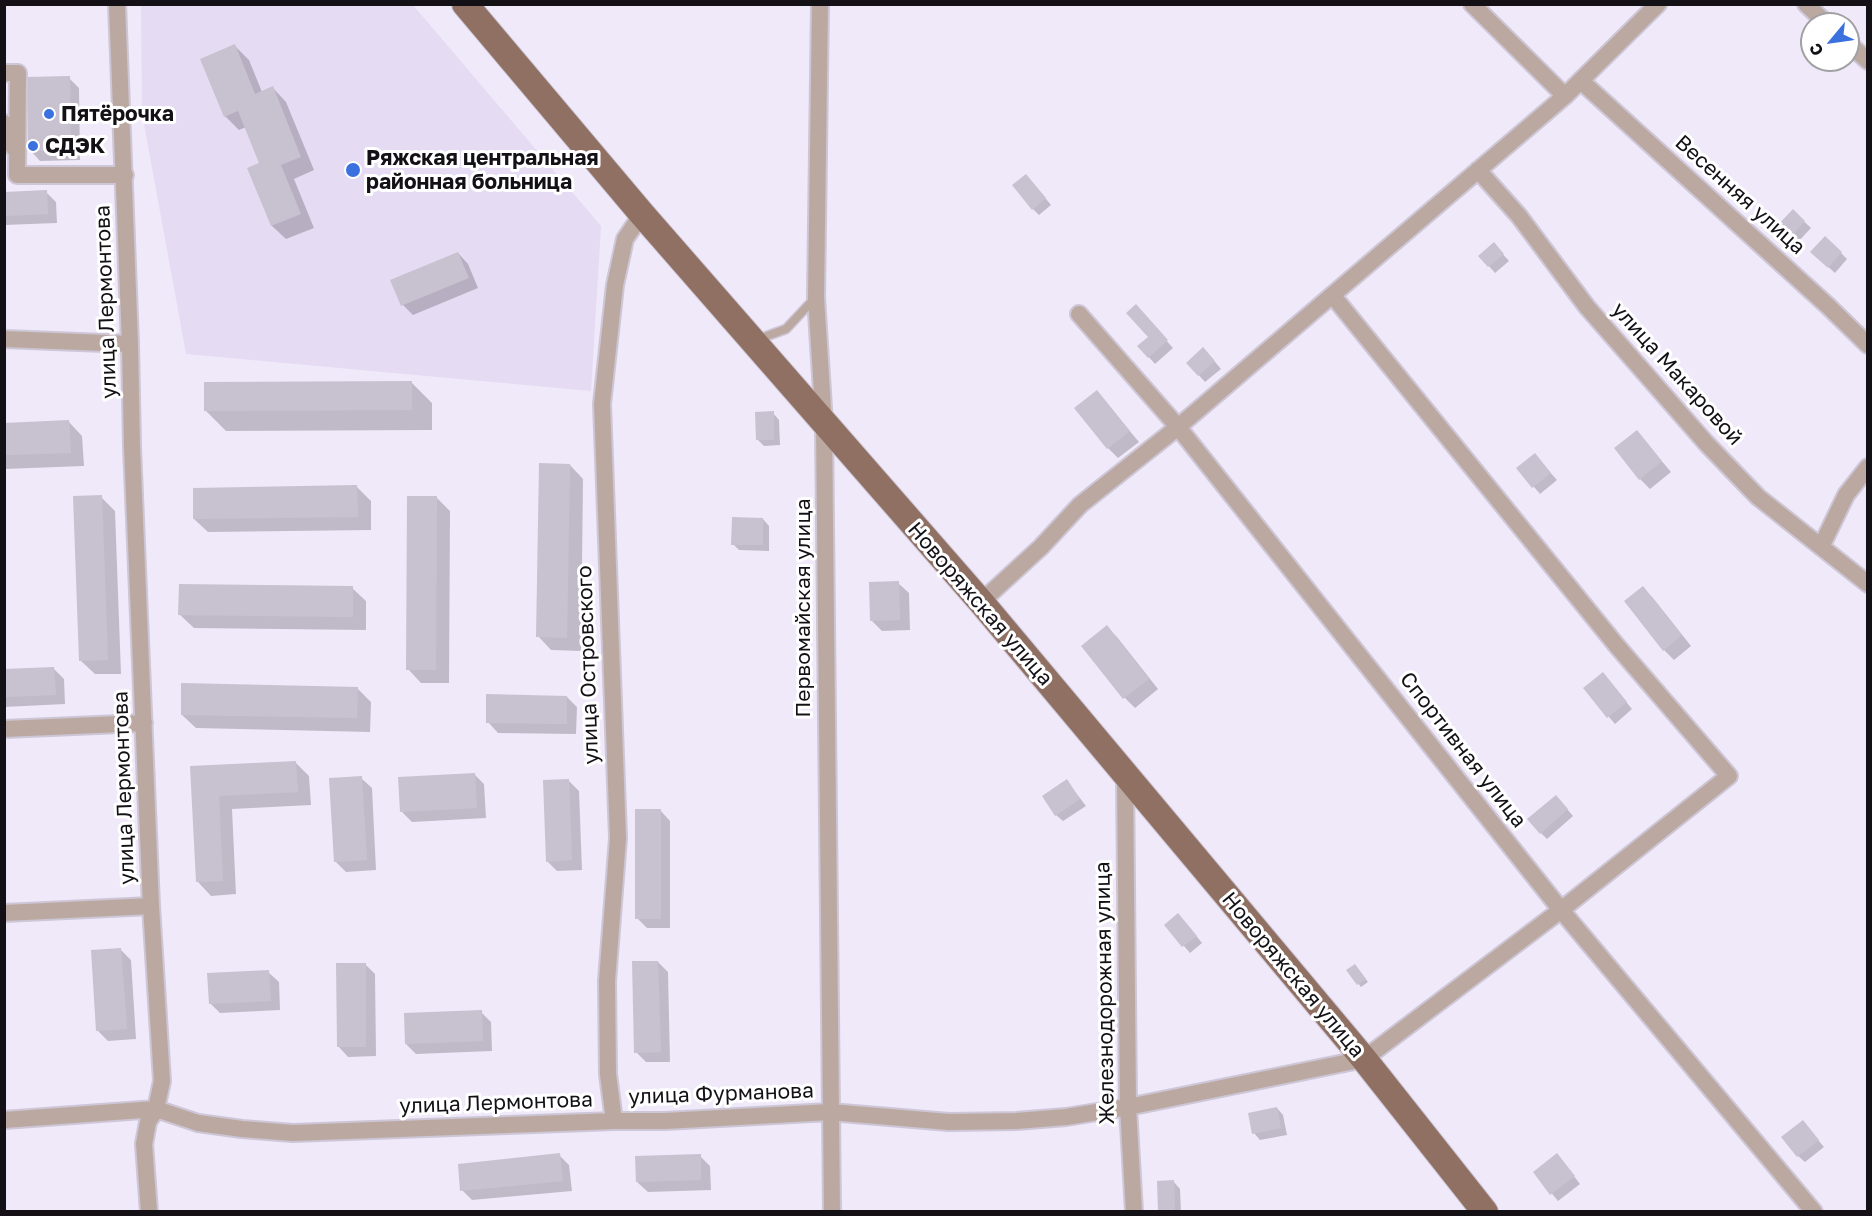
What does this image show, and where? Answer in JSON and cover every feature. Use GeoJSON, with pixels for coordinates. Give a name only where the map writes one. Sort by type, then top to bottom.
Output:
{"type":"FeatureCollection","features":[{"type":"Feature","properties":{"kind":"main road","name":"Новоряжская улица"},"geometry":{"type":"LineString","coordinates":[[465,4],[642,214],[981,602],[1364,1059],[1485,1212]]}},
{"type":"Feature","properties":{"kind":"street","name":"улица Лермонтова"},"geometry":{"type":"LineString","coordinates":[[117,4],[132,447],[162,1081],[156,1109],[198,1122],[242,1129],[293,1133],[614,1121]]}},
{"type":"Feature","properties":{"kind":"street","name":"Первомайская улица"},"geometry":{"type":"LineString","coordinates":[[820,4],[816,297],[824,424],[832,1212]]}},
{"type":"Feature","properties":{"kind":"street"},"geometry":{"type":"LineString","coordinates":[[1472,4],[1565,96]]}},
{"type":"Feature","properties":{"kind":"street"},"geometry":{"type":"LineString","coordinates":[[981,602],[1041,547],[1080,505],[1178,428],[1565,96],[1658,4]]}},
{"type":"Feature","properties":{"kind":"street"},"geometry":{"type":"LineString","coordinates":[[4,73],[18,73],[16,176],[124,175]]}},
{"type":"Feature","properties":{"kind":"street","name":"Весенняя улица"},"geometry":{"type":"LineString","coordinates":[[1581,81],[1868,345]]}},
{"type":"Feature","properties":{"kind":"street"},"geometry":{"type":"LineString","coordinates":[[4,123],[17,158]]}},
{"type":"Feature","properties":{"kind":"street","name":"улица Макаровой"},"geometry":{"type":"LineString","coordinates":[[1478,170],[1519,216],[1587,307],[1706,443],[1758,497],[1868,584]]}},
{"type":"Feature","properties":{"kind":"street","name":"улица Островского"},"geometry":{"type":"LineString","coordinates":[[614,1121],[608,1074],[607,981],[618,838],[602,404],[615,285],[626,239],[642,214]]}},
{"type":"Feature","properties":{"kind":"street"},"geometry":{"type":"LineString","coordinates":[[1333,296],[1617,646],[1730,776],[1561,910],[1364,1059]]}},
{"type":"Feature","properties":{"kind":"street","name":"Спортивная улица"},"geometry":{"type":"LineString","coordinates":[[1080,314],[1178,428],[1561,910],[1814,1212]]}},
{"type":"Feature","properties":{"kind":"street"},"geometry":{"type":"LineString","coordinates":[[4,339],[130,344]]}},
{"type":"Feature","properties":{"kind":"street"},"geometry":{"type":"LineString","coordinates":[[1821,547],[1846,495],[1868,467]]}},
{"type":"Feature","properties":{"kind":"street"},"geometry":{"type":"LineString","coordinates":[[4,729],[144,723]]}},
{"type":"Feature","properties":{"kind":"street","name":"Железнодорожная улица"},"geometry":{"type":"LineString","coordinates":[[1125,774],[1128,1107],[1134,1212]]}},
{"type":"Feature","properties":{"kind":"street"},"geometry":{"type":"LineString","coordinates":[[4,913],[152,906]]}},
{"type":"Feature","properties":{"kind":"street","name":"улица Фурманова"},"geometry":{"type":"LineString","coordinates":[[614,1121],[665,1121],[830,1112],[949,1122],[1066,1117],[1128,1107],[1364,1059]]}},
{"type":"Feature","properties":{"kind":"street"},"geometry":{"type":"LineString","coordinates":[[4,1120],[156,1109]]}},
{"type":"Feature","properties":{"kind":"street"},"geometry":{"type":"LineString","coordinates":[[149,1212],[144,1144],[148,1122],[156,1109]]}},
{"type":"Feature","properties":{"kind":"lane"},"geometry":{"type":"LineString","coordinates":[[753,341],[786,329],[816,297]]}},
{"type":"Feature","properties":{"kind":"shaded area","name":"Ряжская центральная районная больница"},"geometry":{"type":"Polygon","coordinates":[[[141,5],[413,5],[601,226],[591,391],[186,354],[142,113],[141,5]]]}},
{"type":"Feature","properties":{"kind":"building"},"geometry":{"type":"Polygon","coordinates":[[[235,44],[255,94],[273,86],[301,157],[281,165],[301,214],[271,226],[247,168],[259,163],[238,111],[224,117],[200,59],[235,44]]]}},
{"type":"Feature","properties":{"kind":"building","name":"Пятёрочка"},"geometry":{"type":"Polygon","coordinates":[[[70,76],[71,151],[28,151],[27,77],[70,76]]]}},
{"type":"Feature","properties":{"kind":"building"},"geometry":{"type":"Polygon","coordinates":[[[1026,174],[1046,198],[1032,210],[1012,185],[1026,174]]]}},
{"type":"Feature","properties":{"kind":"building"},"geometry":{"type":"Polygon","coordinates":[[[47,190],[48,214],[4,216],[4,192],[47,190]]]}},
{"type":"Feature","properties":{"kind":"building"},"geometry":{"type":"Polygon","coordinates":[[[1793,209],[1805,221],[1788,239],[1776,227],[1793,209]]]}},
{"type":"Feature","properties":{"kind":"building"},"geometry":{"type":"Polygon","coordinates":[[[1825,236],[1842,252],[1828,268],[1810,252],[1825,236]]]}},
{"type":"Feature","properties":{"kind":"building"},"geometry":{"type":"Polygon","coordinates":[[[1494,242],[1504,254],[1488,267],[1478,256],[1494,242]]]}},
{"type":"Feature","properties":{"kind":"building"},"geometry":{"type":"Polygon","coordinates":[[[458,252],[469,278],[401,306],[390,280],[458,252]]]}},
{"type":"Feature","properties":{"kind":"building"},"geometry":{"type":"Polygon","coordinates":[[[1136,304],[1168,340],[1148,358],[1137,346],[1148,337],[1126,313],[1136,304]]]}},
{"type":"Feature","properties":{"kind":"building"},"geometry":{"type":"Polygon","coordinates":[[[1203,347],[1215,361],[1198,376],[1186,363],[1203,347]]]}},
{"type":"Feature","properties":{"kind":"building"},"geometry":{"type":"Polygon","coordinates":[[[412,381],[412,410],[204,411],[204,382],[412,381]]]}},
{"type":"Feature","properties":{"kind":"building"},"geometry":{"type":"Polygon","coordinates":[[[1097,390],[1130,431],[1107,449],[1074,408],[1097,390]]]}},
{"type":"Feature","properties":{"kind":"building"},"geometry":{"type":"Polygon","coordinates":[[[774,411],[774,440],[756,440],[755,412],[774,411]]]}},
{"type":"Feature","properties":{"kind":"building"},"geometry":{"type":"Polygon","coordinates":[[[69,420],[71,453],[4,455],[4,423],[69,420]]]}},
{"type":"Feature","properties":{"kind":"building"},"geometry":{"type":"Polygon","coordinates":[[[1637,430],[1662,461],[1639,480],[1614,448],[1637,430]]]}},
{"type":"Feature","properties":{"kind":"building"},"geometry":{"type":"Polygon","coordinates":[[[1535,453],[1551,473],[1532,488],[1516,468],[1535,453]]]}},
{"type":"Feature","properties":{"kind":"building"},"geometry":{"type":"Polygon","coordinates":[[[539,463],[570,464],[567,638],[536,637],[539,463]]]}},
{"type":"Feature","properties":{"kind":"building"},"geometry":{"type":"Polygon","coordinates":[[[357,485],[358,517],[193,519],[193,488],[357,485]]]}},
{"type":"Feature","properties":{"kind":"building"},"geometry":{"type":"Polygon","coordinates":[[[102,495],[108,660],[79,661],[73,496],[102,495]]]}},
{"type":"Feature","properties":{"kind":"building"},"geometry":{"type":"Polygon","coordinates":[[[407,496],[437,496],[436,670],[406,670],[407,496]]]}},
{"type":"Feature","properties":{"kind":"building"},"geometry":{"type":"Polygon","coordinates":[[[732,517],[763,518],[763,545],[731,545],[732,517]]]}},
{"type":"Feature","properties":{"kind":"building"},"geometry":{"type":"Polygon","coordinates":[[[899,581],[900,620],[870,621],[869,582],[899,581]]]}},
{"type":"Feature","properties":{"kind":"building"},"geometry":{"type":"Polygon","coordinates":[[[179,584],[353,586],[353,617],[178,615],[179,584]]]}},
{"type":"Feature","properties":{"kind":"building"},"geometry":{"type":"Polygon","coordinates":[[[1643,586],[1682,635],[1663,651],[1624,601],[1643,586]]]}},
{"type":"Feature","properties":{"kind":"building"},"geometry":{"type":"Polygon","coordinates":[[[1107,625],[1149,679],[1123,699],[1081,646],[1107,625]]]}},
{"type":"Feature","properties":{"kind":"building"},"geometry":{"type":"Polygon","coordinates":[[[54,667],[56,695],[4,697],[4,669],[54,667]]]}},
{"type":"Feature","properties":{"kind":"building"},"geometry":{"type":"Polygon","coordinates":[[[1603,672],[1627,702],[1607,718],[1583,688],[1603,672]]]}},
{"type":"Feature","properties":{"kind":"building"},"geometry":{"type":"Polygon","coordinates":[[[181,683],[358,687],[357,718],[181,715],[181,683]]]}},
{"type":"Feature","properties":{"kind":"building"},"geometry":{"type":"Polygon","coordinates":[[[486,694],[567,696],[567,724],[486,723],[486,694]]]}},
{"type":"Feature","properties":{"kind":"building"},"geometry":{"type":"Polygon","coordinates":[[[296,761],[298,792],[219,796],[223,881],[196,882],[190,766],[296,761]]]}},
{"type":"Feature","properties":{"kind":"building"},"geometry":{"type":"Polygon","coordinates":[[[475,773],[477,808],[400,812],[398,777],[475,773]]]}},
{"type":"Feature","properties":{"kind":"building"},"geometry":{"type":"Polygon","coordinates":[[[362,776],[367,860],[334,862],[329,778],[362,776]]]}},
{"type":"Feature","properties":{"kind":"building"},"geometry":{"type":"Polygon","coordinates":[[[569,779],[572,860],[546,862],[543,780],[569,779]]]}},
{"type":"Feature","properties":{"kind":"building"},"geometry":{"type":"Polygon","coordinates":[[[1067,779],[1080,799],[1055,816],[1042,796],[1067,779]]]}},
{"type":"Feature","properties":{"kind":"building"},"geometry":{"type":"Polygon","coordinates":[[[1556,795],[1568,809],[1540,834],[1527,819],[1556,795]]]}},
{"type":"Feature","properties":{"kind":"building"},"geometry":{"type":"Polygon","coordinates":[[[635,809],[661,809],[661,919],[635,919],[635,809]]]}},
{"type":"Feature","properties":{"kind":"building"},"geometry":{"type":"Polygon","coordinates":[[[1178,913],[1197,936],[1182,947],[1164,925],[1178,913]]]}},
{"type":"Feature","properties":{"kind":"building"},"geometry":{"type":"Polygon","coordinates":[[[121,948],[127,1029],[96,1031],[91,950],[121,948]]]}},
{"type":"Feature","properties":{"kind":"building"},"geometry":{"type":"Polygon","coordinates":[[[632,961],[658,961],[661,1052],[634,1053],[632,961]]]}},
{"type":"Feature","properties":{"kind":"building"},"geometry":{"type":"Polygon","coordinates":[[[336,963],[366,963],[366,1047],[337,1047],[336,963]]]}},
{"type":"Feature","properties":{"kind":"building"},"geometry":{"type":"Polygon","coordinates":[[[1355,964],[1366,979],[1357,985],[1346,970],[1355,964]]]}},
{"type":"Feature","properties":{"kind":"building"},"geometry":{"type":"Polygon","coordinates":[[[269,970],[271,1001],[209,1004],[207,973],[269,970]]]}},
{"type":"Feature","properties":{"kind":"building"},"geometry":{"type":"Polygon","coordinates":[[[482,1010],[483,1041],[405,1044],[404,1013],[482,1010]]]}},
{"type":"Feature","properties":{"kind":"building"},"geometry":{"type":"Polygon","coordinates":[[[1277,1107],[1281,1128],[1252,1134],[1248,1113],[1277,1107]]]}},
{"type":"Feature","properties":{"kind":"building"},"geometry":{"type":"Polygon","coordinates":[[[1803,1120],[1819,1140],[1797,1157],[1781,1137],[1803,1120]]]}},
{"type":"Feature","properties":{"kind":"building"},"geometry":{"type":"Polygon","coordinates":[[[560,1153],[563,1181],[460,1191],[458,1164],[560,1153]]]}},
{"type":"Feature","properties":{"kind":"building"},"geometry":{"type":"Polygon","coordinates":[[[1557,1153],[1575,1176],[1550,1195],[1533,1172],[1557,1153]]]}},
{"type":"Feature","properties":{"kind":"building"},"geometry":{"type":"Polygon","coordinates":[[[701,1154],[701,1180],[636,1182],[635,1156],[701,1154]]]}},
{"type":"Feature","properties":{"kind":"building"},"geometry":{"type":"Polygon","coordinates":[[[1174,1180],[1175,1211],[1158,1211],[1157,1181],[1174,1180]]]}},
{"type":"Feature","properties":{"kind":"place","name":"Пятёрочка"},"geometry":{"type":"Point","coordinates":[49,114]}},
{"type":"Feature","properties":{"kind":"place","name":"СДЭК"},"geometry":{"type":"Point","coordinates":[33,146]}},
{"type":"Feature","properties":{"kind":"place","name":"Ряжская центральная районная больница"},"geometry":{"type":"Point","coordinates":[353,170]}}]}
